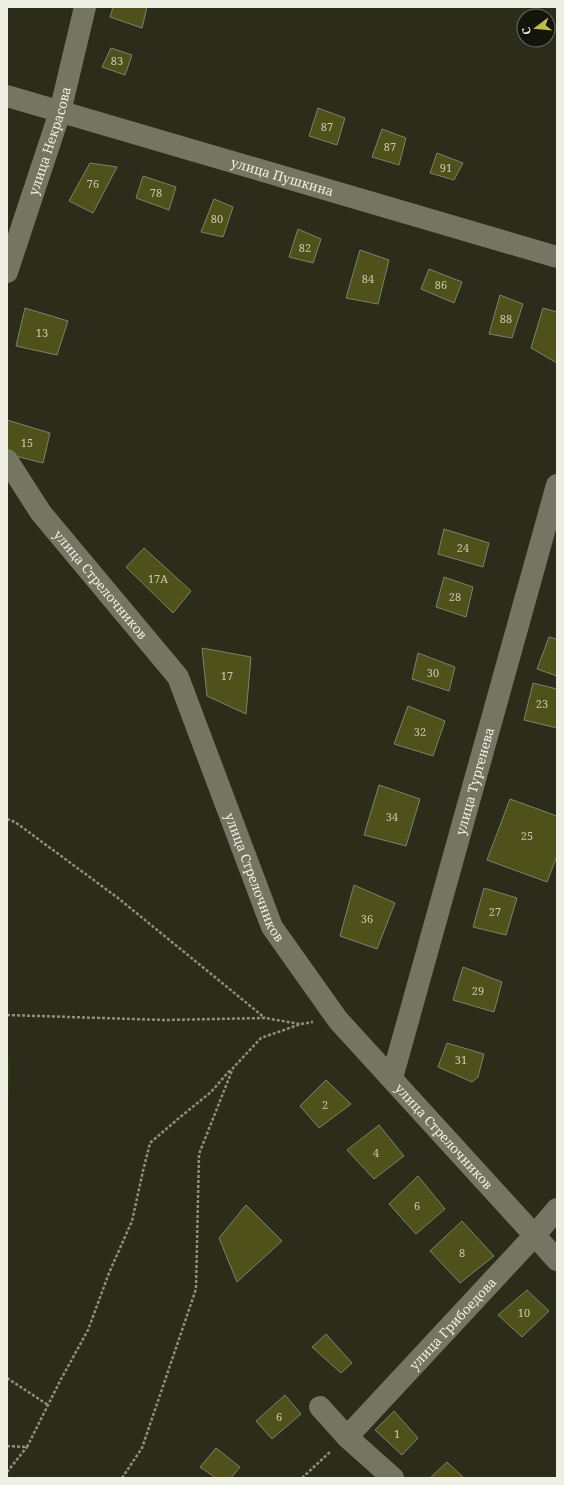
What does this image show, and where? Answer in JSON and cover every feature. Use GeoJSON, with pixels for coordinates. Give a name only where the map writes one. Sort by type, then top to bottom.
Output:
{"type":"FeatureCollection","features":[{"type":"Feature","properties":{"kind":"street","name":"улица Некрасова"},"geometry":{"type":"LineString","coordinates":[[7,272],[60,112],[85,7]]}},
{"type":"Feature","properties":{"kind":"street","name":"улица Пушкина"},"geometry":{"type":"LineString","coordinates":[[7,96],[557,257]]}},
{"type":"Feature","properties":{"kind":"street","name":"улица Стрелочников"},"geometry":{"type":"LineString","coordinates":[[7,460],[41,513],[178,677],[272,927],[338,1020],[557,1260]]}},
{"type":"Feature","properties":{"kind":"street","name":"улица Тургенева"},"geometry":{"type":"LineString","coordinates":[[392,1078],[557,485]]}},
{"type":"Feature","properties":{"kind":"street","name":"улица Грибоедова"},"geometry":{"type":"LineString","coordinates":[[347,1437],[534,1236],[557,1209]]}},
{"type":"Feature","properties":{"kind":"street"},"geometry":{"type":"LineString","coordinates":[[320,1408],[347,1437],[393,1478]]}},
{"type":"Feature","properties":{"kind":"path"},"geometry":{"type":"LineString","coordinates":[[7,819],[14,822],[118,898],[265,1018]]}},
{"type":"Feature","properties":{"kind":"path"},"geometry":{"type":"LineString","coordinates":[[7,1015],[164,1020],[265,1018],[301,1024]]}},
{"type":"Feature","properties":{"kind":"path"},"geometry":{"type":"LineString","coordinates":[[7,1472],[27,1447],[88,1330],[109,1273],[132,1220],[150,1143],[211,1092],[261,1038],[301,1024],[338,1020]]}},
{"type":"Feature","properties":{"kind":"path"},"geometry":{"type":"LineString","coordinates":[[122,1478],[142,1448],[196,1289],[199,1154],[233,1068]]}},
{"type":"Feature","properties":{"kind":"path"},"geometry":{"type":"LineString","coordinates":[[7,1378],[48,1405]]}},
{"type":"Feature","properties":{"kind":"path"},"geometry":{"type":"LineString","coordinates":[[302,1478],[347,1437]]}},
{"type":"Feature","properties":{"kind":"path"},"geometry":{"type":"LineString","coordinates":[[7,1446],[27,1447]]}},
{"type":"Feature","properties":{"kind":"shaded area"},"geometry":{"type":"Polygon","coordinates":[[[7,1042],[10,1070],[7,1116],[7,1042]]]}},
{"type":"Feature","properties":{"kind":"building"},"geometry":{"type":"Polygon","coordinates":[[[113,7],[147,7],[142,28],[110,17],[113,7]]]}},
{"type":"Feature","properties":{"kind":"building"},"geometry":{"type":"Polygon","coordinates":[[[111,48],[132,55],[125,75],[102,67],[111,48]]]}},
{"type":"Feature","properties":{"kind":"building"},"geometry":{"type":"Polygon","coordinates":[[[318,108],[345,118],[337,145],[309,136],[318,108]]]}},
{"type":"Feature","properties":{"kind":"building"},"geometry":{"type":"Polygon","coordinates":[[[382,129],[406,138],[399,165],[372,157],[382,129]]]}},
{"type":"Feature","properties":{"kind":"building"},"geometry":{"type":"Polygon","coordinates":[[[437,153],[463,163],[454,180],[430,173],[437,153]]]}},
{"type":"Feature","properties":{"kind":"building"},"geometry":{"type":"Polygon","coordinates":[[[90,163],[117,167],[93,213],[69,201],[90,163]]]}},
{"type":"Feature","properties":{"kind":"building"},"geometry":{"type":"Polygon","coordinates":[[[143,176],[176,187],[169,210],[136,198],[143,176]]]}},
{"type":"Feature","properties":{"kind":"building"},"geometry":{"type":"Polygon","coordinates":[[[214,199],[233,207],[223,237],[201,232],[214,199]]]}},
{"type":"Feature","properties":{"kind":"building"},"geometry":{"type":"Polygon","coordinates":[[[298,229],[321,239],[313,263],[289,257],[298,229]]]}},
{"type":"Feature","properties":{"kind":"building"},"geometry":{"type":"Polygon","coordinates":[[[360,250],[389,260],[378,304],[346,298],[360,250]]]}},
{"type":"Feature","properties":{"kind":"building"},"geometry":{"type":"Polygon","coordinates":[[[429,269],[462,282],[454,303],[421,289],[429,269]]]}},
{"type":"Feature","properties":{"kind":"building"},"geometry":{"type":"Polygon","coordinates":[[[500,295],[523,304],[512,338],[489,334],[500,295]]]}},
{"type":"Feature","properties":{"kind":"building"},"geometry":{"type":"Polygon","coordinates":[[[25,308],[68,321],[57,355],[16,346],[25,308]]]}},
{"type":"Feature","properties":{"kind":"building"},"geometry":{"type":"Polygon","coordinates":[[[543,308],[557,312],[557,363],[531,348],[543,308]]]}},
{"type":"Feature","properties":{"kind":"building"},"geometry":{"type":"Polygon","coordinates":[[[7,420],[50,433],[43,463],[7,454],[7,420]]]}},
{"type":"Feature","properties":{"kind":"building"},"geometry":{"type":"Polygon","coordinates":[[[444,529],[489,543],[483,567],[438,554],[444,529]]]}},
{"type":"Feature","properties":{"kind":"building"},"geometry":{"type":"Polygon","coordinates":[[[144,548],[191,591],[173,613],[126,567],[144,548]]]}},
{"type":"Feature","properties":{"kind":"building"},"geometry":{"type":"Polygon","coordinates":[[[444,577],[473,587],[466,617],[436,607],[444,577]]]}},
{"type":"Feature","properties":{"kind":"building"},"geometry":{"type":"Polygon","coordinates":[[[549,637],[557,639],[557,676],[537,669],[549,637]]]}},
{"type":"Feature","properties":{"kind":"building"},"geometry":{"type":"Polygon","coordinates":[[[202,648],[251,657],[246,714],[207,696],[202,648]]]}},
{"type":"Feature","properties":{"kind":"building"},"geometry":{"type":"Polygon","coordinates":[[[418,653],[455,667],[449,691],[412,679],[418,653]]]}},
{"type":"Feature","properties":{"kind":"building"},"geometry":{"type":"Polygon","coordinates":[[[533,683],[557,689],[557,728],[524,720],[533,683]]]}},
{"type":"Feature","properties":{"kind":"building"},"geometry":{"type":"Polygon","coordinates":[[[408,706],[445,721],[433,756],[394,744],[408,706]]]}},
{"type":"Feature","properties":{"kind":"building"},"geometry":{"type":"Polygon","coordinates":[[[379,785],[420,799],[406,846],[364,835],[379,785]]]}},
{"type":"Feature","properties":{"kind":"building"},"geometry":{"type":"Polygon","coordinates":[[[510,799],[557,816],[557,856],[547,882],[487,860],[510,799]]]}},
{"type":"Feature","properties":{"kind":"building"},"geometry":{"type":"Polygon","coordinates":[[[354,885],[395,903],[377,949],[340,936],[354,885]]]}},
{"type":"Feature","properties":{"kind":"building"},"geometry":{"type":"Polygon","coordinates":[[[484,888],[517,898],[506,935],[473,927],[484,888]]]}},
{"type":"Feature","properties":{"kind":"building"},"geometry":{"type":"Polygon","coordinates":[[[463,967],[502,982],[494,1012],[453,1000],[463,967]]]}},
{"type":"Feature","properties":{"kind":"building"},"geometry":{"type":"Polygon","coordinates":[[[447,1043],[484,1054],[478,1077],[472,1082],[438,1067],[447,1043]]]}},
{"type":"Feature","properties":{"kind":"building"},"geometry":{"type":"Polygon","coordinates":[[[326,1080],[351,1104],[319,1128],[300,1106],[326,1080]]]}},
{"type":"Feature","properties":{"kind":"building"},"geometry":{"type":"Polygon","coordinates":[[[379,1125],[404,1156],[374,1179],[347,1150],[379,1125]]]}},
{"type":"Feature","properties":{"kind":"building"},"geometry":{"type":"Polygon","coordinates":[[[418,1176],[445,1209],[416,1234],[389,1204],[418,1176]]]}},
{"type":"Feature","properties":{"kind":"building"},"geometry":{"type":"Polygon","coordinates":[[[246,1205],[282,1241],[237,1282],[219,1238],[246,1205]]]}},
{"type":"Feature","properties":{"kind":"building"},"geometry":{"type":"Polygon","coordinates":[[[462,1221],[494,1256],[460,1283],[430,1251],[462,1221]]]}},
{"type":"Feature","properties":{"kind":"building"},"geometry":{"type":"Polygon","coordinates":[[[527,1290],[549,1311],[522,1337],[498,1315],[527,1290]]]}},
{"type":"Feature","properties":{"kind":"building"},"geometry":{"type":"Polygon","coordinates":[[[326,1334],[352,1363],[341,1373],[312,1347],[326,1334]]]}},
{"type":"Feature","properties":{"kind":"building"},"geometry":{"type":"Polygon","coordinates":[[[285,1395],[301,1414],[272,1439],[256,1421],[285,1395]]]}},
{"type":"Feature","properties":{"kind":"building"},"geometry":{"type":"Polygon","coordinates":[[[394,1411],[418,1438],[402,1455],[375,1430],[394,1411]]]}},
{"type":"Feature","properties":{"kind":"building"},"geometry":{"type":"Polygon","coordinates":[[[216,1448],[240,1467],[231,1478],[216,1478],[200,1467],[216,1448]]]}},
{"type":"Feature","properties":{"kind":"building"},"geometry":{"type":"Polygon","coordinates":[[[447,1462],[464,1478],[430,1478],[447,1462]]]}}]}
